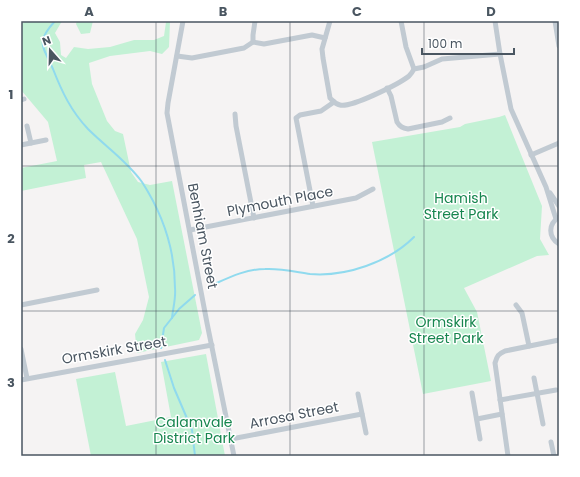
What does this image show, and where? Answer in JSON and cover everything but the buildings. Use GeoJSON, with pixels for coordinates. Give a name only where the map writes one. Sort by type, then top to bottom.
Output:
{"type":"FeatureCollection","features":[{"type":"Feature","properties":{"kind":"street","name":"Benhiam Street"},"geometry":{"type":"LineString","coordinates":[[183,21],[168,102],[168,113],[234,456]]}},
{"type":"Feature","properties":{"kind":"street"},"geometry":{"type":"LineString","coordinates":[[253,42],[255,21]]}},
{"type":"Feature","properties":{"kind":"street"},"geometry":{"type":"LineString","coordinates":[[330,21],[322,49],[323,58],[330,98],[341,106],[349,105],[367,98],[409,76],[414,69],[424,67],[442,59],[500,54]]}},
{"type":"Feature","properties":{"kind":"street"},"geometry":{"type":"LineString","coordinates":[[401,21],[406,47],[414,69]]}},
{"type":"Feature","properties":{"kind":"street"},"geometry":{"type":"LineString","coordinates":[[495,21],[510,109],[546,187],[557,218],[552,223],[552,238],[559,244]]}},
{"type":"Feature","properties":{"kind":"street"},"geometry":{"type":"LineString","coordinates":[[555,21],[559,46]]}},
{"type":"Feature","properties":{"kind":"street"},"geometry":{"type":"LineString","coordinates":[[177,56],[192,58],[244,48],[253,42],[264,44],[312,35],[325,38]]}},
{"type":"Feature","properties":{"kind":"street"},"geometry":{"type":"LineString","coordinates":[[387,88],[391,96],[397,122],[399,126],[403,128],[408,129],[442,122],[450,118]]}},
{"type":"Feature","properties":{"kind":"street"},"geometry":{"type":"LineString","coordinates":[[313,206],[296,118],[300,115],[321,111],[334,102]]}},
{"type":"Feature","properties":{"kind":"street"},"geometry":{"type":"LineString","coordinates":[[235,114],[254,218]]}},
{"type":"Feature","properties":{"kind":"street"},"geometry":{"type":"LineString","coordinates":[[27,126],[31,143]]}},
{"type":"Feature","properties":{"kind":"street"},"geometry":{"type":"LineString","coordinates":[[21,144],[46,140]]}},
{"type":"Feature","properties":{"kind":"street"},"geometry":{"type":"LineString","coordinates":[[531,155],[559,143]]}},
{"type":"Feature","properties":{"kind":"street"},"geometry":{"type":"LineString","coordinates":[[546,187],[559,206]]}},
{"type":"Feature","properties":{"kind":"street","name":"Plymouth Place"},"geometry":{"type":"LineString","coordinates":[[190,230],[356,198],[373,189]]}},
{"type":"Feature","properties":{"kind":"street"},"geometry":{"type":"LineString","coordinates":[[21,305],[97,290]]}},
{"type":"Feature","properties":{"kind":"street"},"geometry":{"type":"LineString","coordinates":[[516,305],[522,313],[529,346]]}},
{"type":"Feature","properties":{"kind":"street"},"geometry":{"type":"LineString","coordinates":[[508,456],[495,363],[497,356],[499,353],[505,351],[559,340]]}},
{"type":"Feature","properties":{"kind":"street","name":"Ormskirk Street"},"geometry":{"type":"LineString","coordinates":[[21,380],[212,345]]}},
{"type":"Feature","properties":{"kind":"street"},"geometry":{"type":"LineString","coordinates":[[21,349],[27,378]]}},
{"type":"Feature","properties":{"kind":"street"},"geometry":{"type":"LineString","coordinates":[[534,378],[543,424]]}},
{"type":"Feature","properties":{"kind":"street"},"geometry":{"type":"LineString","coordinates":[[500,400],[556,390]]}},
{"type":"Feature","properties":{"kind":"street"},"geometry":{"type":"LineString","coordinates":[[472,393],[480,439]]}},
{"type":"Feature","properties":{"kind":"street"},"geometry":{"type":"LineString","coordinates":[[358,394],[366,433]]}},
{"type":"Feature","properties":{"kind":"street","name":"Arrosa Street"},"geometry":{"type":"LineString","coordinates":[[231,439],[362,414]]}},
{"type":"Feature","properties":{"kind":"street"},"geometry":{"type":"LineString","coordinates":[[476,419],[502,414]]}},
{"type":"Feature","properties":{"kind":"street"},"geometry":{"type":"LineString","coordinates":[[550,442],[554,456]]}},
{"type":"Feature","properties":{"kind":"green space"},"geometry":{"type":"Polygon","coordinates":[[[27,21],[62,21],[55,33],[60,42],[61,55],[66,58],[74,47],[88,49],[110,47],[134,40],[154,40],[164,36],[165,21],[170,21],[169,47],[162,54],[150,51],[110,56],[89,63],[92,84],[107,121],[115,131],[123,134],[131,172],[138,182],[150,185],[172,181],[202,333],[199,340],[137,353],[135,334],[143,320],[149,297],[137,239],[101,162],[84,165],[86,178],[21,191],[21,168],[57,161],[48,122],[21,90],[21,24],[27,21]]]}},
{"type":"Feature","properties":{"kind":"green space"},"geometry":{"type":"Polygon","coordinates":[[[77,21],[93,21],[90,33],[81,34],[76,24],[77,21]]]}},
{"type":"Feature","properties":{"kind":"green space","name":"Hamish Street Park"},"geometry":{"type":"Polygon","coordinates":[[[505,115],[542,206],[540,239],[549,255],[537,256],[464,288],[477,312],[491,381],[423,394],[372,142],[460,127],[465,124],[505,115]]]}},
{"type":"Feature","properties":{"kind":"green space","name":"Calamvale District Park"},"geometry":{"type":"Polygon","coordinates":[[[206,354],[225,456],[91,456],[76,379],[115,372],[126,426],[171,417],[161,362],[206,354]]]}},
{"type":"Feature","properties":{"kind":"waterway"},"geometry":{"type":"LineString","coordinates":[[55,21],[45,35],[43,45],[46,55],[68,101],[88,129],[136,174],[156,206],[166,232],[173,260],[175,296],[172,318]]}},
{"type":"Feature","properties":{"kind":"waterway"},"geometry":{"type":"LineString","coordinates":[[210,286],[237,274],[258,269],[288,270],[310,274],[338,273],[352,270],[366,266],[392,254],[414,237]]}},
{"type":"Feature","properties":{"kind":"waterway"},"geometry":{"type":"LineString","coordinates":[[161,348],[164,328],[179,309],[195,295]]}},
{"type":"Feature","properties":{"kind":"waterway"},"geometry":{"type":"LineString","coordinates":[[165,360],[174,388],[192,430],[195,456]]}},
{"type":"Feature","properties":{"kind":"park label","name":"Ormskirk Street Park"},"geometry":{"type":"Point","coordinates":[446,330]}}]}
